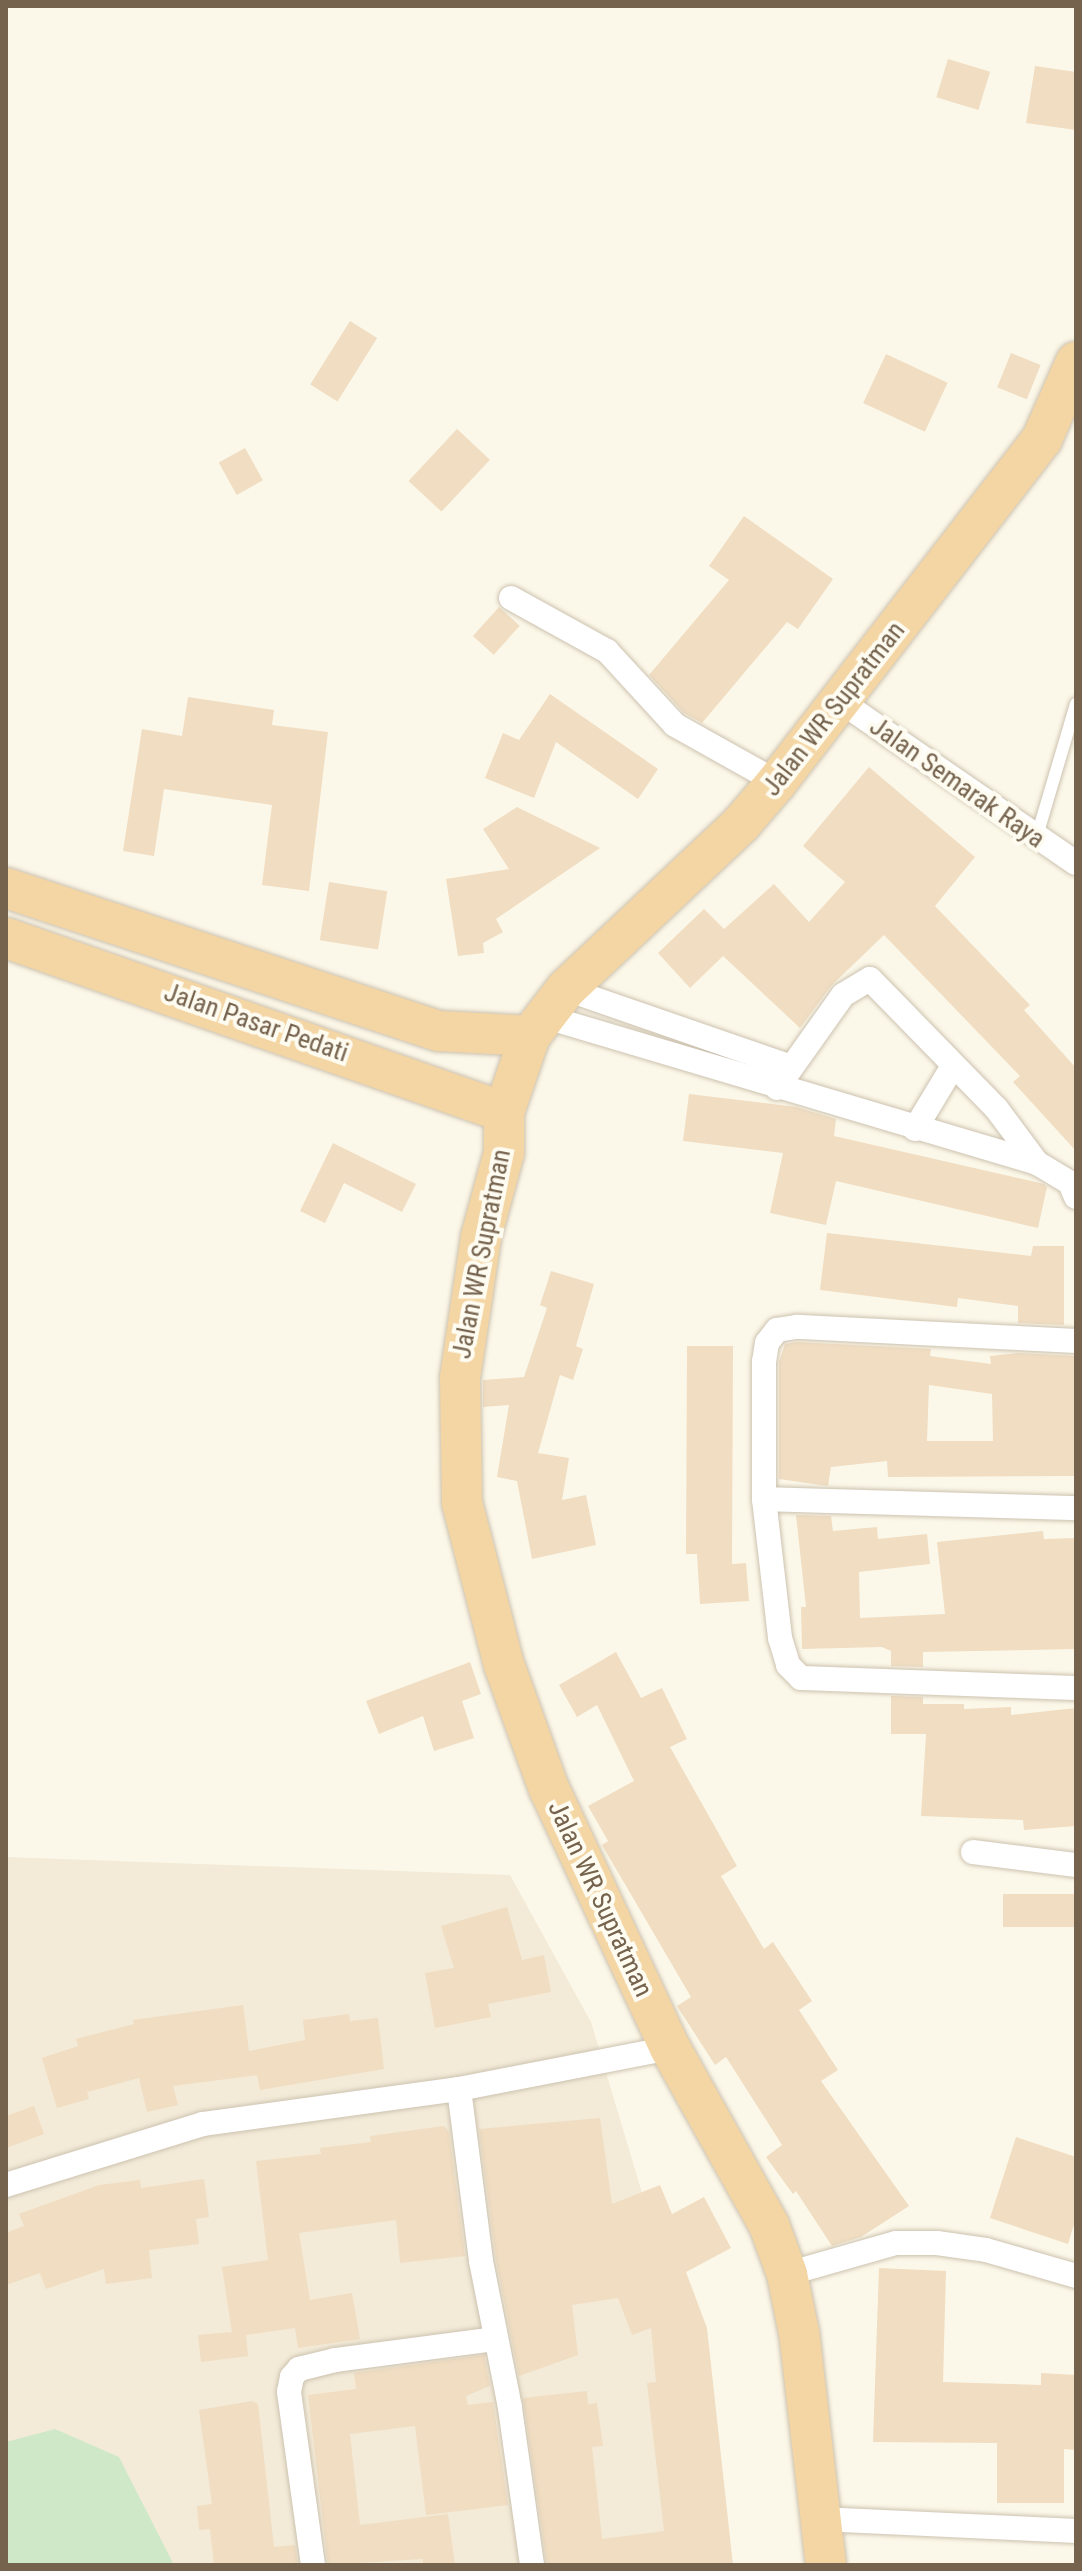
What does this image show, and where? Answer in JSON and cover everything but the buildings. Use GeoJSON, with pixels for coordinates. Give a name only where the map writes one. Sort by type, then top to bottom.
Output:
{"type":"FeatureCollection","features":[{"type":"Feature","properties":{"kind":"highway","name":"Jalan WR Supratman"},"geometry":{"type":"LineString","coordinates":[[826,2565],[787,2274],[756,2200],[670,2048],[549,1789],[496,1640],[462,1503],[460,1378],[481,1237],[504,1153],[504,1112],[546,1014],[741,824],[777,782],[1060,417],[1074,372]]}},
{"type":"Feature","properties":{"kind":"highway"},"geometry":{"type":"LineString","coordinates":[[6,888],[439,1031],[546,1014]]}},
{"type":"Feature","properties":{"kind":"highway","name":"Jalan Pasar Pedati"},"geometry":{"type":"LineString","coordinates":[[6,938],[504,1112]]}},
{"type":"Feature","properties":{"kind":"street"},"geometry":{"type":"LineString","coordinates":[[511,598],[607,651],[675,725],[777,782]]}},
{"type":"Feature","properties":{"kind":"street","name":"Jalan Semarak Raya"},"geometry":{"type":"LineString","coordinates":[[840,701],[1036,840],[1076,863]]}},
{"type":"Feature","properties":{"kind":"street"},"geometry":{"type":"LineString","coordinates":[[777,1088],[843,995],[870,979],[996,1108],[1037,1163]]}},
{"type":"Feature","properties":{"kind":"street"},"geometry":{"type":"LineString","coordinates":[[546,1014],[791,1067]]}},
{"type":"Feature","properties":{"kind":"street"},"geometry":{"type":"LineString","coordinates":[[546,1014],[777,1088],[1037,1163],[1070,1183],[1076,1197]]}},
{"type":"Feature","properties":{"kind":"street"},"geometry":{"type":"LineString","coordinates":[[915,1129],[953,1066]]}},
{"type":"Feature","properties":{"kind":"street"},"geometry":{"type":"LineString","coordinates":[[1076,1341],[777,1330],[767,1343],[764,1361],[764,1499],[780,1638],[788,1665],[801,1678],[1076,1688]]}},
{"type":"Feature","properties":{"kind":"street"},"geometry":{"type":"LineString","coordinates":[[764,1499],[1076,1508]]}},
{"type":"Feature","properties":{"kind":"street"},"geometry":{"type":"LineString","coordinates":[[973,1852],[1076,1865]]}},
{"type":"Feature","properties":{"kind":"street"},"geometry":{"type":"LineString","coordinates":[[6,2185],[203,2124],[459,2089],[670,2048]]}},
{"type":"Feature","properties":{"kind":"street"},"geometry":{"type":"LineString","coordinates":[[459,2089],[494,2339],[510,2408],[532,2565]]}},
{"type":"Feature","properties":{"kind":"street"},"geometry":{"type":"LineString","coordinates":[[787,2274],[896,2243],[937,2243],[1076,2276]]}},
{"type":"Feature","properties":{"kind":"street"},"geometry":{"type":"LineString","coordinates":[[313,2565],[292,2423],[292,2377],[299,2369],[335,2360],[494,2339]]}},
{"type":"Feature","properties":{"kind":"street"},"geometry":{"type":"LineString","coordinates":[[821,2519],[1076,2531]]}},
{"type":"Feature","properties":{"kind":"lane"},"geometry":{"type":"LineString","coordinates":[[1036,840],[1062,742],[1076,704]]}},
{"type":"Feature","properties":{"kind":"lane"},"geometry":{"type":"LineString","coordinates":[[1062,742],[1076,749]]}},
{"type":"Feature","properties":{"kind":"shaded area"},"geometry":{"type":"Polygon","coordinates":[[[6,1857],[510,1875],[591,2022],[683,2330],[722,2565],[6,2565],[6,1857]]]}},
{"type":"Feature","properties":{"kind":"green space"},"geometry":{"type":"Polygon","coordinates":[[[55,2429],[119,2457],[174,2565],[6,2565],[6,2442],[55,2429]]]}}]}
